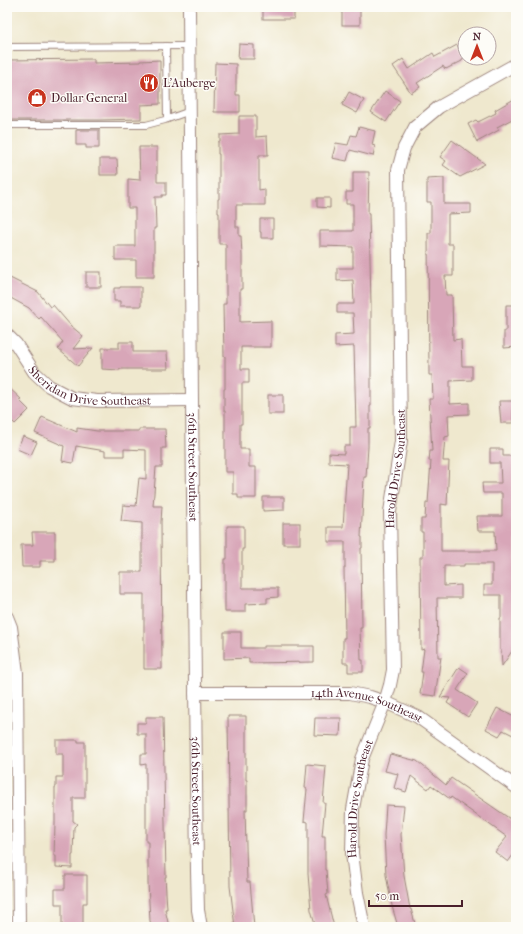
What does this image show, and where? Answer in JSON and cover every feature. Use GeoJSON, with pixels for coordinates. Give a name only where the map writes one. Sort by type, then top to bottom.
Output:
{"type":"FeatureCollection","features":[{"type":"Feature","properties":{"kind":"street","name":"36th Street Southeast"},"geometry":{"type":"LineString","coordinates":[[189,7],[197,871],[200,927]]}},
{"type":"Feature","properties":{"kind":"street","name":"Harold Drive Southeast"},"geometry":{"type":"LineString","coordinates":[[364,927],[357,893],[352,853],[353,809],[362,759],[385,702],[393,670],[390,512],[401,441],[398,170],[404,148],[415,127],[439,106],[516,64]]}},
{"type":"Feature","properties":{"kind":"street","name":"Sheridan Drive Southeast"},"geometry":{"type":"LineString","coordinates":[[7,335],[16,344],[34,372],[49,386],[72,398],[97,401],[192,400]]}},
{"type":"Feature","properties":{"kind":"street"},"geometry":{"type":"LineString","coordinates":[[7,617],[11,627],[17,673],[19,927]]}},
{"type":"Feature","properties":{"kind":"street","name":"14th Avenue Southeast"},"geometry":{"type":"LineString","coordinates":[[195,693],[350,693],[370,697],[418,717],[514,782]]}},
{"type":"Feature","properties":{"kind":"lane"},"geometry":{"type":"LineString","coordinates":[[166,46],[168,119]]}},
{"type":"Feature","properties":{"kind":"lane"},"geometry":{"type":"LineString","coordinates":[[7,47],[189,46]]}},
{"type":"Feature","properties":{"kind":"lane"},"geometry":{"type":"LineString","coordinates":[[7,125],[146,125],[190,112]]}},
{"type":"Feature","properties":{"kind":"building"},"geometry":{"type":"Polygon","coordinates":[[[263,7],[294,7],[294,19],[263,19],[263,7]]]}},
{"type":"Feature","properties":{"kind":"building"},"geometry":{"type":"Polygon","coordinates":[[[342,7],[360,7],[360,25],[342,25],[342,7]]]}},
{"type":"Feature","properties":{"kind":"building"},"geometry":{"type":"Polygon","coordinates":[[[239,44],[254,45],[254,59],[238,59],[239,44]]]}},
{"type":"Feature","properties":{"kind":"building"},"geometry":{"type":"Polygon","coordinates":[[[457,45],[457,64],[446,69],[443,66],[417,83],[420,87],[411,93],[393,66],[403,59],[409,69],[433,53],[435,57],[457,45]]]}},
{"type":"Feature","properties":{"kind":"building"},"geometry":{"type":"Polygon","coordinates":[[[94,59],[94,63],[160,60],[160,104],[141,105],[141,119],[7,120],[7,60],[94,59]]]}},
{"type":"Feature","properties":{"kind":"building"},"geometry":{"type":"Polygon","coordinates":[[[215,63],[236,64],[236,95],[240,95],[240,112],[214,112],[215,63]]]}},
{"type":"Feature","properties":{"kind":"building"},"geometry":{"type":"Polygon","coordinates":[[[385,91],[400,101],[386,122],[371,112],[385,91]]]}},
{"type":"Feature","properties":{"kind":"building"},"geometry":{"type":"Polygon","coordinates":[[[349,92],[364,100],[357,113],[342,105],[349,92]]]}},
{"type":"Feature","properties":{"kind":"building"},"geometry":{"type":"Polygon","coordinates":[[[516,98],[516,117],[497,127],[499,130],[477,142],[468,124],[476,120],[478,122],[496,113],[495,110],[516,98]]]}},
{"type":"Feature","properties":{"kind":"building"},"geometry":{"type":"Polygon","coordinates":[[[239,116],[256,116],[256,137],[267,136],[268,155],[259,155],[259,190],[265,189],[265,205],[236,205],[236,227],[239,227],[239,236],[241,236],[242,256],[240,322],[271,321],[271,347],[241,347],[241,369],[249,369],[249,383],[242,383],[242,424],[240,424],[240,449],[249,449],[249,467],[256,467],[256,498],[238,498],[238,494],[233,494],[233,472],[225,472],[225,356],[223,304],[226,304],[226,244],[219,244],[218,142],[220,141],[220,135],[239,134],[239,116]]]}},
{"type":"Feature","properties":{"kind":"building"},"geometry":{"type":"Polygon","coordinates":[[[359,127],[375,131],[372,145],[375,146],[373,156],[350,150],[347,161],[332,158],[336,143],[348,145],[351,135],[356,136],[359,127]]]}},
{"type":"Feature","properties":{"kind":"building"},"geometry":{"type":"Polygon","coordinates":[[[76,130],[99,130],[99,148],[86,148],[86,145],[76,145],[76,130]]]}},
{"type":"Feature","properties":{"kind":"building"},"geometry":{"type":"Polygon","coordinates":[[[452,140],[485,164],[460,177],[443,165],[446,161],[440,157],[452,140]]]}},
{"type":"Feature","properties":{"kind":"building"},"geometry":{"type":"Polygon","coordinates":[[[139,147],[157,147],[157,182],[166,182],[166,195],[162,195],[162,197],[155,197],[156,228],[154,228],[154,277],[136,277],[136,260],[115,260],[115,246],[135,246],[135,208],[128,208],[128,179],[140,180],[139,147]]]}},
{"type":"Feature","properties":{"kind":"building"},"geometry":{"type":"Polygon","coordinates":[[[100,159],[117,159],[118,175],[100,175],[100,159]]]}},
{"type":"Feature","properties":{"kind":"building"},"geometry":{"type":"Polygon","coordinates":[[[353,172],[369,172],[368,214],[371,304],[371,406],[370,428],[368,428],[366,477],[364,477],[361,537],[362,628],[360,628],[363,672],[348,672],[348,663],[343,663],[343,638],[345,638],[345,542],[328,542],[328,527],[343,527],[347,464],[329,463],[329,453],[344,454],[344,446],[350,446],[350,427],[356,427],[354,346],[335,347],[335,335],[354,334],[353,313],[337,313],[337,304],[354,304],[353,280],[337,281],[337,268],[353,268],[353,247],[320,246],[320,231],[353,231],[353,204],[346,204],[346,192],[353,192],[353,172]]]}},
{"type":"Feature","properties":{"kind":"building"},"geometry":{"type":"Polygon","coordinates":[[[444,178],[444,204],[471,204],[471,213],[448,214],[448,244],[453,244],[453,276],[445,276],[446,295],[452,295],[453,340],[461,339],[462,366],[472,366],[472,380],[450,381],[450,404],[469,403],[469,414],[448,415],[449,436],[445,437],[443,461],[449,461],[447,505],[441,504],[441,551],[496,551],[495,531],[478,531],[477,516],[502,516],[502,493],[483,493],[482,483],[501,483],[500,463],[490,463],[490,449],[503,449],[503,456],[516,456],[516,645],[502,666],[500,650],[501,595],[484,595],[484,585],[492,585],[492,564],[444,566],[444,586],[461,585],[461,598],[437,598],[438,657],[441,657],[435,696],[420,694],[424,649],[421,650],[420,557],[423,557],[423,532],[421,532],[421,519],[425,519],[426,503],[428,503],[431,461],[429,461],[430,451],[432,451],[429,399],[433,399],[432,375],[429,375],[428,233],[431,233],[431,202],[427,202],[427,179],[444,178]]]}},
{"type":"Feature","properties":{"kind":"building"},"geometry":{"type":"Polygon","coordinates":[[[317,198],[330,198],[330,208],[317,207],[317,198]]]}},
{"type":"Feature","properties":{"kind":"building"},"geometry":{"type":"Polygon","coordinates":[[[260,219],[273,219],[273,238],[261,238],[260,219]]]}},
{"type":"Feature","properties":{"kind":"building"},"geometry":{"type":"Polygon","coordinates":[[[86,272],[101,272],[101,287],[86,287],[86,272]]]}},
{"type":"Feature","properties":{"kind":"building"},"geometry":{"type":"Polygon","coordinates":[[[10,278],[38,292],[50,307],[53,305],[71,326],[83,336],[73,349],[93,348],[78,366],[58,349],[63,342],[41,317],[39,319],[29,308],[7,296],[7,283],[10,278]]]}},
{"type":"Feature","properties":{"kind":"building"},"geometry":{"type":"Polygon","coordinates":[[[141,287],[141,306],[120,306],[120,301],[114,301],[114,288],[141,287]]]}},
{"type":"Feature","properties":{"kind":"building"},"geometry":{"type":"Polygon","coordinates":[[[506,305],[516,305],[516,347],[504,348],[504,331],[506,331],[506,305]]]}},
{"type":"Feature","properties":{"kind":"building"},"geometry":{"type":"Polygon","coordinates":[[[119,342],[133,342],[133,352],[167,352],[168,369],[102,369],[102,348],[119,348],[119,342]]]}},
{"type":"Feature","properties":{"kind":"building"},"geometry":{"type":"Polygon","coordinates":[[[7,386],[21,399],[19,400],[29,410],[15,424],[7,416],[7,386]]]}},
{"type":"Feature","properties":{"kind":"building"},"geometry":{"type":"Polygon","coordinates":[[[268,395],[283,395],[283,414],[268,414],[268,395]]]}},
{"type":"Feature","properties":{"kind":"building"},"geometry":{"type":"Polygon","coordinates":[[[499,401],[513,401],[513,423],[501,423],[499,401]]]}},
{"type":"Feature","properties":{"kind":"building"},"geometry":{"type":"Polygon","coordinates":[[[42,417],[77,432],[77,428],[97,431],[139,431],[139,429],[165,429],[166,448],[162,448],[162,467],[156,467],[153,506],[162,506],[162,669],[144,669],[144,594],[120,594],[120,572],[142,572],[142,523],[121,521],[123,505],[136,506],[139,478],[146,479],[146,450],[124,449],[124,456],[105,456],[105,451],[76,446],[73,463],[62,461],[64,446],[35,433],[42,417]]]}},
{"type":"Feature","properties":{"kind":"building"},"geometry":{"type":"Polygon","coordinates":[[[23,436],[37,442],[31,455],[17,449],[23,436]]]}},
{"type":"Feature","properties":{"kind":"building"},"geometry":{"type":"Polygon","coordinates":[[[263,497],[284,497],[284,510],[263,511],[263,497]]]}},
{"type":"Feature","properties":{"kind":"building"},"geometry":{"type":"Polygon","coordinates":[[[283,523],[300,523],[300,544],[283,544],[283,523]]]}},
{"type":"Feature","properties":{"kind":"building"},"geometry":{"type":"Polygon","coordinates":[[[227,526],[244,526],[244,549],[242,549],[242,588],[278,588],[278,597],[267,598],[267,603],[245,604],[245,612],[225,612],[225,559],[227,559],[227,526]]]}},
{"type":"Feature","properties":{"kind":"building"},"geometry":{"type":"Polygon","coordinates":[[[32,532],[55,532],[55,561],[40,561],[40,567],[22,567],[21,545],[33,545],[32,532]]]}},
{"type":"Feature","properties":{"kind":"building"},"geometry":{"type":"Polygon","coordinates":[[[224,632],[241,632],[241,648],[264,648],[264,646],[314,646],[314,662],[249,663],[249,658],[224,659],[224,632]]]}},
{"type":"Feature","properties":{"kind":"building"},"geometry":{"type":"Polygon","coordinates":[[[459,667],[468,673],[457,690],[477,703],[468,717],[447,703],[450,698],[440,697],[459,667]]]}},
{"type":"Feature","properties":{"kind":"building"},"geometry":{"type":"Polygon","coordinates":[[[497,708],[516,718],[516,728],[513,735],[503,730],[499,736],[486,729],[497,708]]]}},
{"type":"Feature","properties":{"kind":"building"},"geometry":{"type":"Polygon","coordinates":[[[228,716],[246,716],[247,810],[245,810],[247,882],[250,882],[254,927],[235,927],[230,886],[228,716]]]}},
{"type":"Feature","properties":{"kind":"building"},"geometry":{"type":"Polygon","coordinates":[[[146,717],[163,717],[165,877],[167,909],[165,909],[169,927],[152,927],[150,921],[148,842],[146,842],[146,764],[141,765],[141,754],[146,754],[146,734],[137,734],[137,723],[146,723],[146,717]]]}},
{"type":"Feature","properties":{"kind":"building"},"geometry":{"type":"Polygon","coordinates":[[[315,718],[341,718],[340,736],[314,735],[315,718]]]}},
{"type":"Feature","properties":{"kind":"building"},"geometry":{"type":"Polygon","coordinates":[[[56,740],[78,740],[78,742],[85,742],[85,798],[73,798],[73,821],[77,824],[74,827],[72,868],[56,867],[56,856],[54,856],[56,777],[63,777],[63,754],[56,754],[56,740]]]}},
{"type":"Feature","properties":{"kind":"building"},"geometry":{"type":"Polygon","coordinates":[[[390,754],[417,761],[446,785],[451,778],[516,823],[516,851],[508,862],[495,852],[507,837],[451,797],[450,799],[431,785],[428,789],[411,776],[406,792],[394,788],[398,774],[385,771],[390,754]]]}},
{"type":"Feature","properties":{"kind":"building"},"geometry":{"type":"Polygon","coordinates":[[[307,764],[326,766],[322,836],[325,836],[325,870],[328,894],[326,895],[334,927],[316,927],[311,910],[308,874],[308,822],[304,821],[307,789],[305,788],[307,764]]]}},
{"type":"Feature","properties":{"kind":"building"},"geometry":{"type":"Polygon","coordinates":[[[386,805],[404,806],[401,835],[404,876],[410,909],[416,927],[398,927],[392,906],[386,875],[384,835],[386,805]]]}},
{"type":"Feature","properties":{"kind":"building"},"geometry":{"type":"Polygon","coordinates":[[[65,875],[87,875],[87,903],[83,903],[83,927],[62,927],[62,904],[55,904],[55,889],[65,889],[65,875]]]}},
{"type":"Feature","properties":{"kind":"place","name":"L'Auberge"},"geometry":{"type":"Point","coordinates":[149,83]}},
{"type":"Feature","properties":{"kind":"place","name":"Dollar General"},"geometry":{"type":"Point","coordinates":[37,98]}}]}
